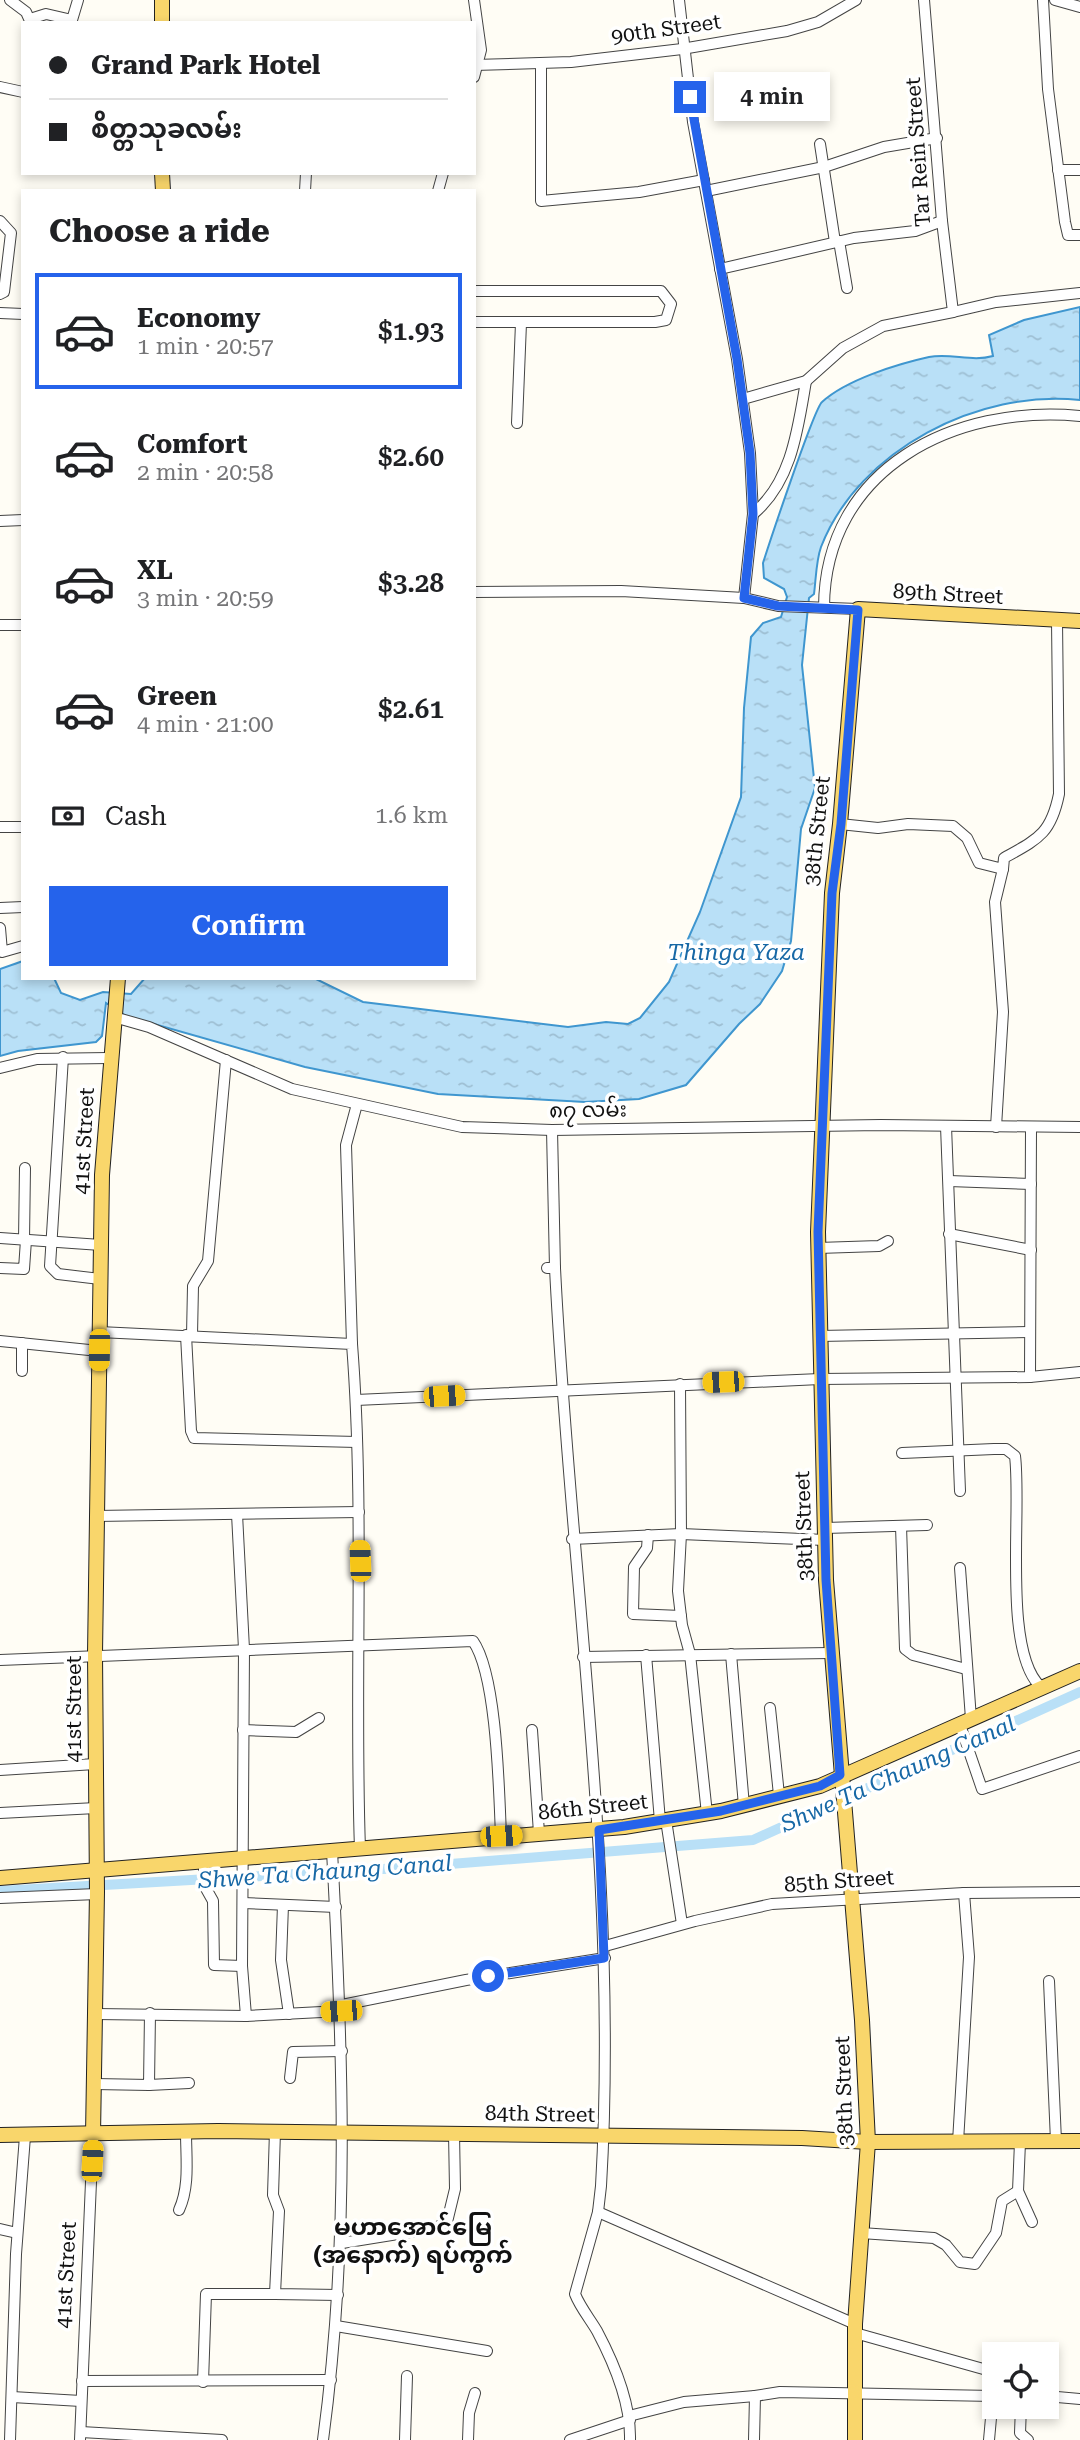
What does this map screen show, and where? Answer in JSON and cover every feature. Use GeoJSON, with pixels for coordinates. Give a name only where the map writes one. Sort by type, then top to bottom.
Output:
{"type":"FeatureCollection","features":[{"type":"Feature","properties":{"kind":"main road"},"geometry":{"type":"LineString","coordinates":[[162,0],[162,21]]}},
{"type":"Feature","properties":{"kind":"main road","name":"89th Street"},"geometry":{"type":"LineString","coordinates":[[858,610],[1080,621]]}},
{"type":"Feature","properties":{"kind":"main road","name":"38th Street"},"geometry":{"type":"LineString","coordinates":[[855,2440],[855,2328],[869,2142],[853,1899],[830,1653],[818,1248],[831,906],[841,824],[858,610]]}},
{"type":"Feature","properties":{"kind":"main road","name":"41st Street"},"geometry":{"type":"LineString","coordinates":[[93,2134],[97,1893],[94,1654],[100,1279],[109,1058],[117,985]]}},
{"type":"Feature","properties":{"kind":"main road","name":"86th Street"},"geometry":{"type":"LineString","coordinates":[[0,1878],[205,1868],[333,1856],[359,1849],[599,1830],[707,1814],[820,1786],[841,1790],[1041,1687],[1080,1671]]}},
{"type":"Feature","properties":{"kind":"main road","name":"84th Street"},"geometry":{"type":"LineString","coordinates":[[0,2135],[275,2131],[802,2138],[869,2142],[1080,2141]]}},
{"type":"Feature","properties":{"kind":"street"},"geometry":{"type":"LineString","coordinates":[[10,0],[31,21],[46,14],[68,21]]}},
{"type":"Feature","properties":{"kind":"street"},"geometry":{"type":"LineString","coordinates":[[71,21],[78,0]]}},
{"type":"Feature","properties":{"kind":"street"},"geometry":{"type":"LineString","coordinates":[[474,0],[480,32],[476,65]]}},
{"type":"Feature","properties":{"kind":"street"},"geometry":{"type":"LineString","coordinates":[[679,0],[682,49],[744,399],[753,514],[744,598]]}},
{"type":"Feature","properties":{"kind":"street","name":"90th Street"},"geometry":{"type":"LineString","coordinates":[[476,65],[541,64],[682,49],[805,27],[856,0]]}},
{"type":"Feature","properties":{"kind":"street","name":"Tar Rein Street"},"geometry":{"type":"LineString","coordinates":[[924,0],[942,221],[953,312]]}},
{"type":"Feature","properties":{"kind":"street"},"geometry":{"type":"LineString","coordinates":[[1043,0],[1048,89],[1068,235],[1080,235]]}},
{"type":"Feature","properties":{"kind":"street"},"geometry":{"type":"LineString","coordinates":[[1055,0],[1080,7]]}},
{"type":"Feature","properties":{"kind":"street"},"geometry":{"type":"LineString","coordinates":[[541,64],[541,201],[705,186],[824,167],[884,147],[937,138]]}},
{"type":"Feature","properties":{"kind":"street"},"geometry":{"type":"LineString","coordinates":[[0,87],[21,92]]}},
{"type":"Feature","properties":{"kind":"street"},"geometry":{"type":"LineString","coordinates":[[820,144],[847,288]]}},
{"type":"Feature","properties":{"kind":"street"},"geometry":{"type":"LineString","coordinates":[[1058,170],[1080,170]]}},
{"type":"Feature","properties":{"kind":"street"},"geometry":{"type":"LineString","coordinates":[[0,221],[11,233],[4,292],[0,294]]}},
{"type":"Feature","properties":{"kind":"street"},"geometry":{"type":"LineString","coordinates":[[720,270],[837,242],[915,231],[942,221]]}},
{"type":"Feature","properties":{"kind":"street"},"geometry":{"type":"LineString","coordinates":[[476,290],[661,291],[671,304],[666,320],[655,322],[476,322]]}},
{"type":"Feature","properties":{"kind":"street"},"geometry":{"type":"LineString","coordinates":[[744,399],[806,381],[844,348],[866,334],[892,324],[996,302],[1080,293]]}},
{"type":"Feature","properties":{"kind":"street"},"geometry":{"type":"LineString","coordinates":[[0,313],[21,314]]}},
{"type":"Feature","properties":{"kind":"street"},"geometry":{"type":"LineString","coordinates":[[517,423],[522,323]]}},
{"type":"Feature","properties":{"kind":"street"},"geometry":{"type":"LineString","coordinates":[[753,514],[771,496],[783,476],[796,435],[806,381]]}},
{"type":"Feature","properties":{"kind":"street"},"geometry":{"type":"LineString","coordinates":[[819,607],[833,542],[856,501],[893,464],[936,437],[997,417],[1080,416]]}},
{"type":"Feature","properties":{"kind":"street"},"geometry":{"type":"LineString","coordinates":[[0,521],[21,520]]}},
{"type":"Feature","properties":{"kind":"street","name":"89th Street"},"geometry":{"type":"LineString","coordinates":[[476,592],[621,591],[744,598],[778,606],[858,610]]}},
{"type":"Feature","properties":{"kind":"street"},"geometry":{"type":"LineString","coordinates":[[996,1127],[1003,1000],[995,902],[1004,858],[1044,831],[1056,813],[1060,777],[1057,621]]}},
{"type":"Feature","properties":{"kind":"street"},"geometry":{"type":"LineString","coordinates":[[0,625],[21,625]]}},
{"type":"Feature","properties":{"kind":"street"},"geometry":{"type":"LineString","coordinates":[[841,824],[878,828],[908,824],[953,826],[967,838],[979,863],[1003,869]]}},
{"type":"Feature","properties":{"kind":"street"},"geometry":{"type":"LineString","coordinates":[[0,827],[21,827]]}},
{"type":"Feature","properties":{"kind":"street"},"geometry":{"type":"LineString","coordinates":[[0,908],[21,907]]}},
{"type":"Feature","properties":{"kind":"street"},"geometry":{"type":"LineString","coordinates":[[0,928],[1,953],[21,947]]}},
{"type":"Feature","properties":{"kind":"street","name":"၈၇ လမ်း"},"geometry":{"type":"LineString","coordinates":[[115,1016],[149,1027],[292,1089],[462,1127],[552,1130],[823,1126],[1080,1127]]}},
{"type":"Feature","properties":{"kind":"street"},"geometry":{"type":"LineString","coordinates":[[0,1068],[63,1057],[109,1058]]}},
{"type":"Feature","properties":{"kind":"street"},"geometry":{"type":"LineString","coordinates":[[63,1057],[50,1266],[53,1272],[100,1279]]}},
{"type":"Feature","properties":{"kind":"street"},"geometry":{"type":"LineString","coordinates":[[226,1060],[208,1261],[194,1286],[189,1335],[191,1431],[194,1438],[357,1442]]}},
{"type":"Feature","properties":{"kind":"street"},"geometry":{"type":"LineString","coordinates":[[357,1104],[346,1145],[359,1512],[356,1748],[359,1849]]}},
{"type":"Feature","properties":{"kind":"street"},"geometry":{"type":"LineString","coordinates":[[946,1126],[960,1492]]}},
{"type":"Feature","properties":{"kind":"street"},"geometry":{"type":"LineString","coordinates":[[1030,1377],[1031,1128]]}},
{"type":"Feature","properties":{"kind":"street"},"geometry":{"type":"LineString","coordinates":[[552,1130],[551,1268],[572,1539],[599,1830],[604,1946],[603,2136],[598,2212],[575,2294],[601,2339],[630,2418],[630,2440]]}},
{"type":"Feature","properties":{"kind":"street"},"geometry":{"type":"LineString","coordinates":[[0,1268],[24,1269],[25,1168]]}},
{"type":"Feature","properties":{"kind":"street"},"geometry":{"type":"LineString","coordinates":[[948,1181],[1031,1184]]}},
{"type":"Feature","properties":{"kind":"street"},"geometry":{"type":"LineString","coordinates":[[949,1234],[1031,1250]]}},
{"type":"Feature","properties":{"kind":"street"},"geometry":{"type":"LineString","coordinates":[[0,1238],[101,1245]]}},
{"type":"Feature","properties":{"kind":"street"},"geometry":{"type":"LineString","coordinates":[[818,1248],[879,1246],[888,1241]]}},
{"type":"Feature","properties":{"kind":"street"},"geometry":{"type":"LineString","coordinates":[[99,1332],[352,1344]]}},
{"type":"Feature","properties":{"kind":"street"},"geometry":{"type":"LineString","coordinates":[[819,1336],[1029,1332]]}},
{"type":"Feature","properties":{"kind":"street"},"geometry":{"type":"LineString","coordinates":[[0,1341],[99,1350]]}},
{"type":"Feature","properties":{"kind":"street"},"geometry":{"type":"LineString","coordinates":[[22,1343],[22,1371]]}},
{"type":"Feature","properties":{"kind":"street"},"geometry":{"type":"LineString","coordinates":[[356,1400],[680,1384],[820,1379],[1030,1377],[1080,1372]]}},
{"type":"Feature","properties":{"kind":"street"},"geometry":{"type":"LineString","coordinates":[[680,1384],[681,1534],[678,1556],[681,1616],[690,1654],[707,1814]]}},
{"type":"Feature","properties":{"kind":"street"},"geometry":{"type":"LineString","coordinates":[[902,1453],[1006,1449],[1015,1456],[1019,1633],[1024,1663],[1031,1678],[1041,1687]]}},
{"type":"Feature","properties":{"kind":"street"},"geometry":{"type":"LineString","coordinates":[[96,1516],[359,1512]]}},
{"type":"Feature","properties":{"kind":"street"},"geometry":{"type":"LineString","coordinates":[[237,1514],[244,1649],[242,1966],[246,2016]]}},
{"type":"Feature","properties":{"kind":"street"},"geometry":{"type":"LineString","coordinates":[[572,1539],[681,1534],[825,1534],[927,1525]]}},
{"type":"Feature","properties":{"kind":"street"},"geometry":{"type":"LineString","coordinates":[[901,1526],[905,1649],[913,1655],[965,1669]]}},
{"type":"Feature","properties":{"kind":"street"},"geometry":{"type":"LineString","coordinates":[[648,1535],[647,1548],[634,1567],[633,1614],[681,1616]]}},
{"type":"Feature","properties":{"kind":"street"},"geometry":{"type":"LineString","coordinates":[[960,1568],[967,1748],[982,1789],[1080,1756]]}},
{"type":"Feature","properties":{"kind":"street"},"geometry":{"type":"LineString","coordinates":[[0,1660],[94,1654],[359,1647],[473,1640],[485,1674],[491,1706],[501,1836]]}},
{"type":"Feature","properties":{"kind":"street"},"geometry":{"type":"LineString","coordinates":[[583,1657],[830,1653]]}},
{"type":"Feature","properties":{"kind":"street"},"geometry":{"type":"LineString","coordinates":[[731,1654],[744,1806]]}},
{"type":"Feature","properties":{"kind":"street"},"geometry":{"type":"LineString","coordinates":[[646,1655],[663,1821],[682,1924]]}},
{"type":"Feature","properties":{"kind":"street"},"geometry":{"type":"LineString","coordinates":[[770,1707],[779,1795]]}},
{"type":"Feature","properties":{"kind":"street"},"geometry":{"type":"LineString","coordinates":[[243,1730],[296,1732],[319,1718]]}},
{"type":"Feature","properties":{"kind":"street"},"geometry":{"type":"LineString","coordinates":[[532,1730],[539,1833]]}},
{"type":"Feature","properties":{"kind":"street"},"geometry":{"type":"LineString","coordinates":[[0,1770],[95,1764]]}},
{"type":"Feature","properties":{"kind":"street"},"geometry":{"type":"LineString","coordinates":[[0,1813],[96,1808]]}},
{"type":"Feature","properties":{"kind":"street"},"geometry":{"type":"LineString","coordinates":[[323,2440],[331,2380],[342,2243],[344,2132],[342,2008],[333,1856]]}},
{"type":"Feature","properties":{"kind":"street"},"geometry":{"type":"LineString","coordinates":[[205,1868],[204,1885],[213,1901],[214,1965],[242,1966]]}},
{"type":"Feature","properties":{"kind":"street","name":"85th Street"},"geometry":{"type":"LineString","coordinates":[[604,1946],[682,1924],[772,1905],[964,1893],[1080,1892]]}},
{"type":"Feature","properties":{"kind":"street"},"geometry":{"type":"LineString","coordinates":[[0,1898],[97,1893]]}},
{"type":"Feature","properties":{"kind":"street"},"geometry":{"type":"LineString","coordinates":[[958,2142],[968,1957],[964,1893]]}},
{"type":"Feature","properties":{"kind":"street"},"geometry":{"type":"LineString","coordinates":[[243,1903],[336,1907]]}},
{"type":"Feature","properties":{"kind":"street"},"geometry":{"type":"LineString","coordinates":[[283,1905],[281,1960],[289,2014]]}},
{"type":"Feature","properties":{"kind":"street"},"geometry":{"type":"LineString","coordinates":[[96,2014],[289,2014],[342,2008],[466,1980],[604,1958]]}},
{"type":"Feature","properties":{"kind":"street"},"geometry":{"type":"LineString","coordinates":[[1049,1981],[1056,2141]]}},
{"type":"Feature","properties":{"kind":"street"},"geometry":{"type":"LineString","coordinates":[[149,2085],[150,2013]]}},
{"type":"Feature","properties":{"kind":"street"},"geometry":{"type":"LineString","coordinates":[[290,2078],[293,2052],[342,2051]]}},
{"type":"Feature","properties":{"kind":"street"},"geometry":{"type":"LineString","coordinates":[[95,2084],[189,2083]]}},
{"type":"Feature","properties":{"kind":"street"},"geometry":{"type":"LineString","coordinates":[[275,2131],[273,2195],[278,2211],[275,2294]]}},
{"type":"Feature","properties":{"kind":"street"},"geometry":{"type":"LineString","coordinates":[[179,2210],[185,2196],[187,2179],[186,2132]]}},
{"type":"Feature","properties":{"kind":"street"},"geometry":{"type":"LineString","coordinates":[[342,2243],[435,2228],[447,2222],[455,2189],[454,2133]]}},
{"type":"Feature","properties":{"kind":"street","name":"41st Street"},"geometry":{"type":"LineString","coordinates":[[80,2436],[93,2134]]}},
{"type":"Feature","properties":{"kind":"street"},"geometry":{"type":"LineString","coordinates":[[10,2440],[17,2233],[24,2136]]}},
{"type":"Feature","properties":{"kind":"street"},"geometry":{"type":"LineString","coordinates":[[1020,2142],[1018,2191],[1032,2222]]}},
{"type":"Feature","properties":{"kind":"street"},"geometry":{"type":"LineString","coordinates":[[861,2233],[934,2238],[946,2245],[960,2262],[971,2265],[978,2261],[996,2233],[1002,2202],[1018,2191]]}},
{"type":"Feature","properties":{"kind":"street"},"geometry":{"type":"LineString","coordinates":[[598,2212],[855,2328],[982,2368]]}},
{"type":"Feature","properties":{"kind":"street"},"geometry":{"type":"LineString","coordinates":[[0,2229],[17,2233]]}},
{"type":"Feature","properties":{"kind":"street"},"geometry":{"type":"LineString","coordinates":[[203,2382],[206,2294],[338,2295]]}},
{"type":"Feature","properties":{"kind":"street"},"geometry":{"type":"LineString","coordinates":[[336,2326],[487,2351]]}},
{"type":"Feature","properties":{"kind":"street"},"geometry":{"type":"LineString","coordinates":[[405,2440],[407,2376]]}},
{"type":"Feature","properties":{"kind":"street"},"geometry":{"type":"LineString","coordinates":[[82,2381],[331,2380]]}},
{"type":"Feature","properties":{"kind":"street"},"geometry":{"type":"LineString","coordinates":[[570,2440],[684,2402],[780,2392],[982,2396]]}},
{"type":"Feature","properties":{"kind":"street"},"geometry":{"type":"LineString","coordinates":[[468,2440],[469,2413],[475,2393]]}},
{"type":"Feature","properties":{"kind":"street"},"geometry":{"type":"LineString","coordinates":[[754,2440],[755,2396]]}},
{"type":"Feature","properties":{"kind":"street"},"geometry":{"type":"LineString","coordinates":[[1059,2397],[1080,2399]]}},
{"type":"Feature","properties":{"kind":"street"},"geometry":{"type":"LineString","coordinates":[[12,2398],[81,2401]]}},
{"type":"Feature","properties":{"kind":"street"},"geometry":{"type":"LineString","coordinates":[[989,2440],[991,2419]]}},
{"type":"Feature","properties":{"kind":"street"},"geometry":{"type":"LineString","coordinates":[[1020,2419],[1020,2432],[1028,2440]]}},
{"type":"Feature","properties":{"kind":"street"},"geometry":{"type":"LineString","coordinates":[[80,2436],[222,2440]]}},
{"type":"Feature","properties":{"kind":"water","name":"Thinga Yaza"},"geometry":{"type":"Polygon","coordinates":[[[1080,307],[1080,400],[1042,399],[1003,405],[964,416],[927,433],[893,455],[863,481],[839,512],[821,547],[814,594],[809,598],[802,665],[815,788],[801,829],[791,941],[782,971],[760,1004],[686,1085],[639,1099],[585,1102],[438,1094],[305,1067],[126,1016],[106,1003],[102,1036],[96,1042],[18,1051],[0,1056],[0,969],[21,962],[21,980],[55,980],[61,993],[80,1000],[103,992],[131,994],[143,980],[318,980],[363,1002],[568,1027],[606,1022],[628,1024],[640,1018],[669,982],[700,912],[741,797],[744,708],[751,637],[763,623],[781,617],[787,597],[784,589],[764,578],[763,563],[817,410],[822,402],[844,387],[916,360],[937,356],[993,356],[989,335],[1024,320],[1080,307]]]}},
{"type":"Feature","properties":{"kind":"waterway","name":"Shwe Ta Chaung Canal"},"geometry":{"type":"LineString","coordinates":[[0,1891],[400,1868],[753,1840],[1080,1692]]}},
{"type":"Feature","properties":{"kind":"district","name":"မဟာအောင်မြေ (အနောက်) ရပ်ကွက်"},"geometry":{"type":"Point","coordinates":[413,2241]}},
{"type":"Feature","properties":{"kind":"route"},"geometry":{"type":"LineString","coordinates":[[488,1976],[604,1958],[599,1830],[744,1806],[820,1786],[840,1775],[826,1580],[818,1232],[832,893],[841,824],[858,610],[778,606],[744,598],[753,514],[750,453],[744,399],[690,97]]}}]}
